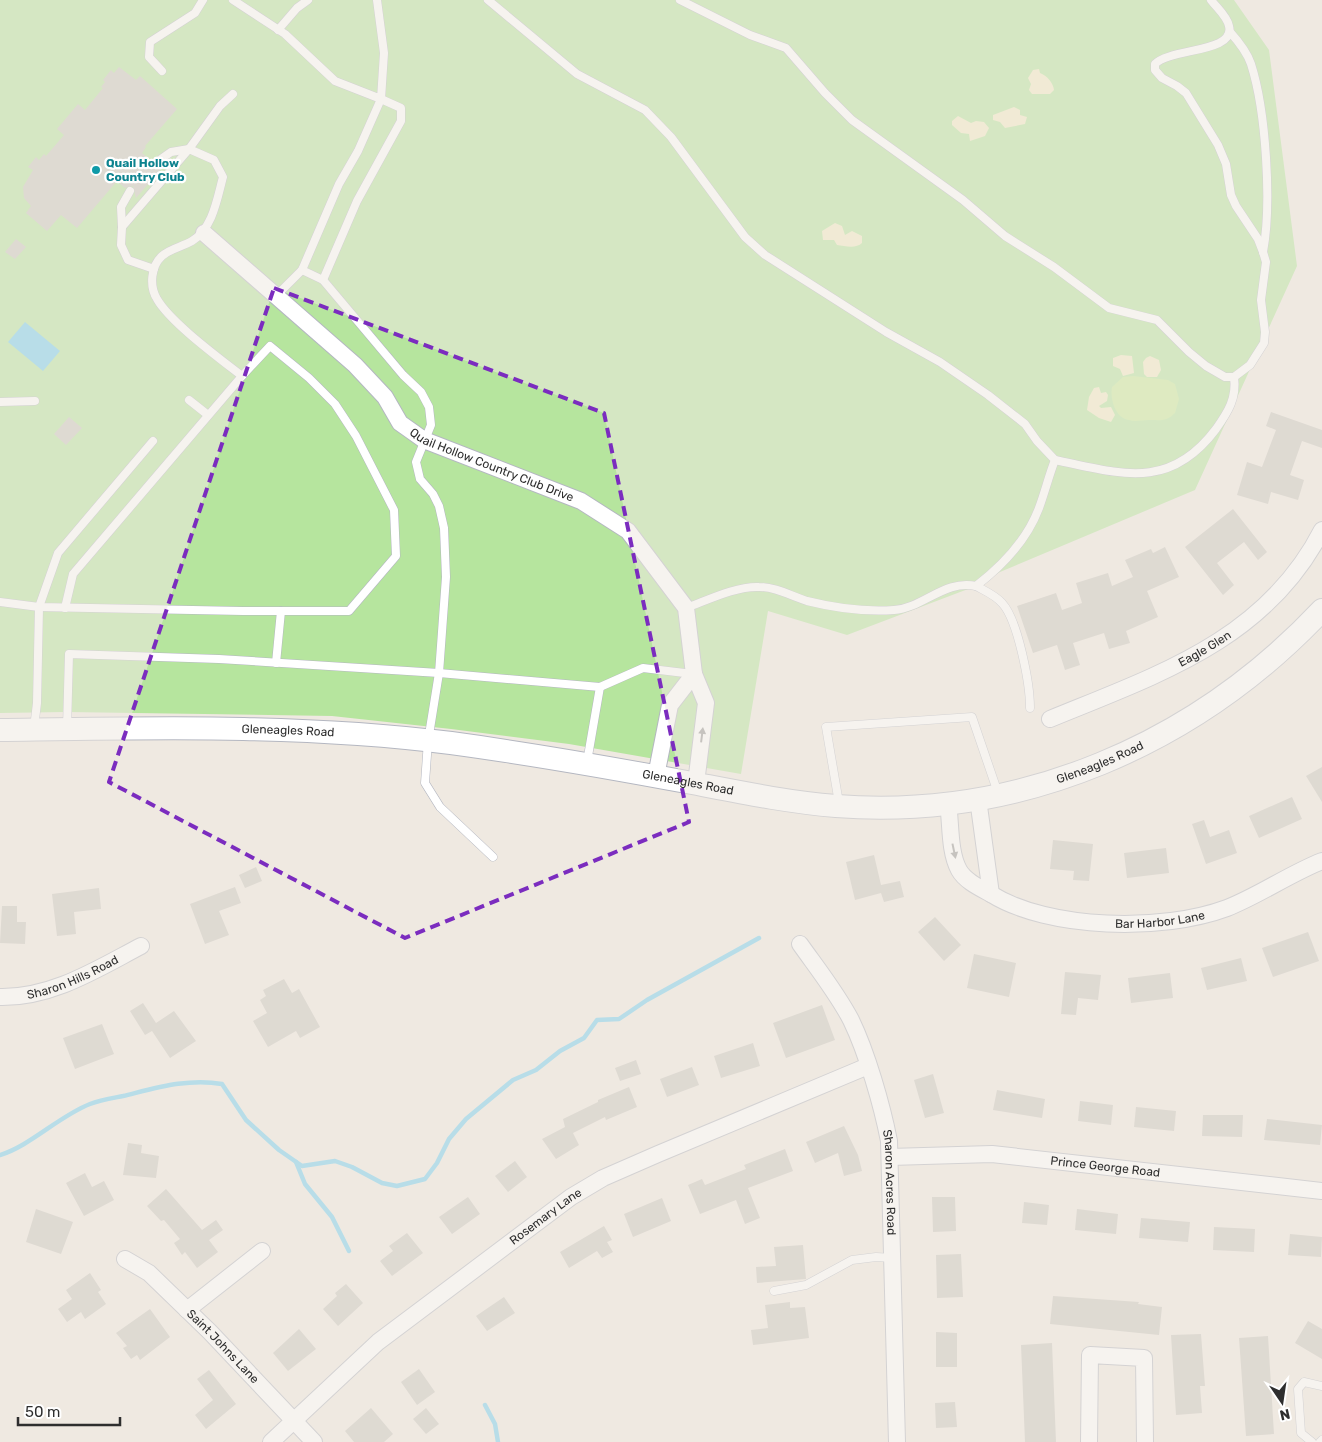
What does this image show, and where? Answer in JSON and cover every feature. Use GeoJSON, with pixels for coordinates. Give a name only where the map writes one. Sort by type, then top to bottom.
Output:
{"type":"FeatureCollection","features":[{"type":"Feature","properties":{"kind":"street","name":"Quail Hollow Country Club Drive"},"geometry":{"type":"LineString","coordinates":[[204,233],[355,365],[385,397],[400,423],[424,440],[525,478],[589,506],[628,531],[686,608]]}},
{"type":"Feature","properties":{"kind":"street","name":"Eagle Glen"},"geometry":{"type":"LineString","coordinates":[[1050,719],[1146,679],[1210,647],[1246,623],[1279,594],[1315,545],[1322,530]]}},
{"type":"Feature","properties":{"kind":"street"},"geometry":{"type":"LineString","coordinates":[[686,608],[694,674],[706,703],[696,784]]}},
{"type":"Feature","properties":{"kind":"street","name":"Gleneagles Road"},"geometry":{"type":"LineString","coordinates":[[0,730],[290,730],[428,741],[586,764],[795,801],[840,806],[875,807],[948,803],[988,797],[1051,782],[1094,767],[1179,726],[1236,688],[1293,641],[1322,610]]}},
{"type":"Feature","properties":{"kind":"street"},"geometry":{"type":"LineString","coordinates":[[656,776],[670,705],[694,674]]}},
{"type":"Feature","properties":{"kind":"street"},"geometry":{"type":"LineString","coordinates":[[988,797],[991,894]]}},
{"type":"Feature","properties":{"kind":"street","name":"Bar Harbor Lane"},"geometry":{"type":"LineString","coordinates":[[948,803],[952,840],[959,871],[974,884],[1005,903],[1037,914],[1097,922],[1134,924],[1164,923],[1196,918],[1228,908],[1322,860]]}},
{"type":"Feature","properties":{"kind":"street","name":"Sharon Acres Road"},"geometry":{"type":"LineString","coordinates":[[800,944],[830,986],[851,1021],[884,1113],[890,1158],[898,1442]]}},
{"type":"Feature","properties":{"kind":"street","name":"Sharon Hills Road"},"geometry":{"type":"LineString","coordinates":[[0,997],[34,994],[61,986],[141,946]]}},
{"type":"Feature","properties":{"kind":"street","name":"Rosemary Lane"},"geometry":{"type":"LineString","coordinates":[[271,1442],[378,1342],[408,1317],[571,1197],[603,1178],[868,1066]]}},
{"type":"Feature","properties":{"kind":"street","name":"Prince George Road"},"geometry":{"type":"LineString","coordinates":[[890,1158],[992,1154],[1322,1191]]}},
{"type":"Feature","properties":{"kind":"street"},"geometry":{"type":"LineString","coordinates":[[187,1310],[262,1251]]}},
{"type":"Feature","properties":{"kind":"street","name":"Saint Johns Lane"},"geometry":{"type":"LineString","coordinates":[[125,1259],[148,1273],[187,1310],[314,1442]]}},
{"type":"Feature","properties":{"kind":"street"},"geometry":{"type":"LineString","coordinates":[[1089,1442],[1090,1355],[1144,1358],[1145,1442]]}},
{"type":"Feature","properties":{"kind":"lane"},"geometry":{"type":"LineString","coordinates":[[162,71],[149,57],[148,46],[150,42],[195,13],[203,0]]}},
{"type":"Feature","properties":{"kind":"lane"},"geometry":{"type":"LineString","coordinates":[[233,0],[278,30],[335,81],[400,108],[402,120],[357,201],[323,280]]}},
{"type":"Feature","properties":{"kind":"lane"},"geometry":{"type":"LineString","coordinates":[[278,30],[297,8],[308,0]]}},
{"type":"Feature","properties":{"kind":"lane"},"geometry":{"type":"LineString","coordinates":[[276,296],[302,270],[339,184],[358,151],[380,105],[384,53],[377,0]]}},
{"type":"Feature","properties":{"kind":"lane"},"geometry":{"type":"LineString","coordinates":[[488,0],[577,74],[645,110],[671,137],[745,237],[765,255],[886,332],[940,362],[988,395],[1025,424],[1036,441],[1055,460],[1111,472],[1132,474],[1153,473],[1167,469],[1200,447],[1224,418],[1235,394],[1234,377]]}},
{"type":"Feature","properties":{"kind":"lane"},"geometry":{"type":"LineString","coordinates":[[680,0],[750,35],[786,48],[824,93],[852,120],[963,200],[1005,236],[1054,267],[1109,308],[1157,320],[1188,352],[1206,366],[1225,377],[1234,377],[1250,365],[1264,343],[1265,332],[1261,300],[1266,262],[1258,239],[1231,195],[1226,164],[1213,137],[1186,93],[1162,78],[1155,70],[1154,64],[1164,57],[1222,42],[1230,32]]}},
{"type":"Feature","properties":{"kind":"lane"},"geometry":{"type":"LineString","coordinates":[[1212,0],[1225,17],[1230,32],[1239,41],[1251,64],[1263,127],[1267,234],[1263,252]]}},
{"type":"Feature","properties":{"kind":"lane"},"geometry":{"type":"LineString","coordinates":[[122,227],[188,149],[220,106],[233,94]]}},
{"type":"Feature","properties":{"kind":"lane"},"geometry":{"type":"LineString","coordinates":[[154,164],[171,152],[188,149],[214,160],[223,177],[204,233],[190,242],[173,248],[160,257],[154,269],[152,283],[156,297],[163,308],[208,349],[242,376]]}},
{"type":"Feature","properties":{"kind":"lane"},"geometry":{"type":"LineString","coordinates":[[130,192],[121,208],[121,245],[128,260],[154,269]]}},
{"type":"Feature","properties":{"kind":"lane"},"geometry":{"type":"LineString","coordinates":[[302,270],[323,280],[404,376],[421,392],[430,407],[431,425],[416,462],[420,479],[433,494],[439,506],[444,528],[446,577],[438,673],[428,741],[425,784],[440,807],[493,857]]}},
{"type":"Feature","properties":{"kind":"lane"},"geometry":{"type":"LineString","coordinates":[[0,602],[65,608],[349,611],[396,556],[394,510],[356,436],[336,404],[310,378],[270,346],[208,415],[74,574],[65,608]]}},
{"type":"Feature","properties":{"kind":"lane"},"geometry":{"type":"LineString","coordinates":[[0,402],[34,400]]}},
{"type":"Feature","properties":{"kind":"lane"},"geometry":{"type":"LineString","coordinates":[[189,400],[208,415]]}},
{"type":"Feature","properties":{"kind":"lane"},"geometry":{"type":"LineString","coordinates":[[34,730],[37,703],[39,607],[58,553],[153,441]]}},
{"type":"Feature","properties":{"kind":"lane"},"geometry":{"type":"LineString","coordinates":[[976,586],[991,574],[1019,544],[1039,510],[1055,460]]}},
{"type":"Feature","properties":{"kind":"lane"},"geometry":{"type":"LineString","coordinates":[[686,608],[737,591],[759,587],[783,591],[806,600],[847,609],[867,611],[902,610],[959,584],[976,586],[996,598],[1009,613],[1027,677],[1030,708]]}},
{"type":"Feature","properties":{"kind":"lane"},"geometry":{"type":"LineString","coordinates":[[276,663],[281,611]]}},
{"type":"Feature","properties":{"kind":"lane"},"geometry":{"type":"LineString","coordinates":[[67,730],[66,705],[69,654],[276,663],[438,673],[600,687],[643,668],[694,674]]}},
{"type":"Feature","properties":{"kind":"lane"},"geometry":{"type":"LineString","coordinates":[[586,764],[600,687]]}},
{"type":"Feature","properties":{"kind":"lane"},"geometry":{"type":"LineString","coordinates":[[840,806],[826,727],[972,717],[988,797]]}},
{"type":"Feature","properties":{"kind":"lane"},"geometry":{"type":"LineString","coordinates":[[774,1290],[806,1284],[852,1260],[876,1257],[893,1258]]}},
{"type":"Feature","properties":{"kind":"lane"},"geometry":{"type":"LineString","coordinates":[[1312,1442],[1301,1433],[1298,1389],[1304,1382],[1322,1386]]}},
{"type":"Feature","properties":{"kind":"highlighted area"},"geometry":{"type":"Polygon","coordinates":[[[274,288],[604,413],[689,822],[405,938],[109,782],[274,288]]]}},
{"type":"Feature","properties":{"kind":"green space"},"geometry":{"type":"Polygon","coordinates":[[[0,0],[1234,0],[1269,50],[1297,266],[1195,490],[1000,572],[976,586],[847,635],[768,611],[741,774],[569,744],[332,716],[66,712],[0,713],[0,0]]]}},
{"type":"Feature","properties":{"kind":"green space"},"geometry":{"type":"Polygon","coordinates":[[[1133,376],[1168,380],[1175,384],[1179,399],[1175,413],[1169,418],[1160,420],[1134,421],[1120,416],[1114,407],[1112,387],[1123,377],[1133,376]]]}},
{"type":"Feature","properties":{"kind":"sand"},"geometry":{"type":"Polygon","coordinates":[[[1039,69],[1040,73],[1052,84],[1054,90],[1050,94],[1032,94],[1029,90],[1031,84],[1028,78],[1033,70],[1039,69]]]}},
{"type":"Feature","properties":{"kind":"sand"},"geometry":{"type":"Polygon","coordinates":[[[1014,107],[1020,110],[1020,115],[1027,117],[1025,124],[1005,128],[1000,122],[993,120],[993,115],[1014,107]]]}},
{"type":"Feature","properties":{"kind":"sand"},"geometry":{"type":"Polygon","coordinates":[[[958,116],[971,123],[976,121],[984,122],[989,128],[985,136],[970,141],[969,134],[961,133],[952,125],[952,121],[958,116]]]}},
{"type":"Feature","properties":{"kind":"sand"},"geometry":{"type":"Polygon","coordinates":[[[835,223],[842,226],[845,235],[852,231],[862,236],[862,243],[854,247],[837,245],[834,240],[823,240],[822,231],[835,223]]]}},
{"type":"Feature","properties":{"kind":"sand"},"geometry":{"type":"Polygon","coordinates":[[[1121,355],[1132,356],[1134,373],[1123,376],[1120,369],[1113,366],[1113,358],[1121,355]]]}},
{"type":"Feature","properties":{"kind":"sand"},"geometry":{"type":"Polygon","coordinates":[[[1150,356],[1159,360],[1161,370],[1157,377],[1147,377],[1144,374],[1143,362],[1150,356]]]}},
{"type":"Feature","properties":{"kind":"sand"},"geometry":{"type":"Polygon","coordinates":[[[1099,387],[1101,393],[1106,392],[1108,395],[1107,401],[1099,406],[1101,408],[1111,407],[1115,415],[1111,422],[1099,418],[1087,410],[1089,397],[1094,388],[1099,387]]]}},
{"type":"Feature","properties":{"kind":"water"},"geometry":{"type":"Polygon","coordinates":[[[25,322],[60,351],[43,371],[8,342],[25,322]]]}},
{"type":"Feature","properties":{"kind":"building","name":"Quail Hollow Country Club"},"geometry":{"type":"Polygon","coordinates":[[[119,67],[136,80],[140,76],[177,109],[145,146],[142,153],[150,160],[150,168],[161,169],[136,198],[133,186],[125,188],[117,181],[77,228],[61,215],[47,231],[26,213],[31,206],[24,198],[23,187],[33,170],[28,167],[36,157],[39,160],[44,154],[46,156],[64,135],[57,129],[78,104],[85,110],[103,88],[101,87],[105,82],[103,80],[111,70],[114,73],[119,67]]]}},
{"type":"Feature","properties":{"kind":"building"},"geometry":{"type":"Polygon","coordinates":[[[16,239],[26,247],[15,259],[5,252],[16,239]]]}},
{"type":"Feature","properties":{"kind":"building"},"geometry":{"type":"Polygon","coordinates":[[[1271,412],[1322,430],[1322,448],[1302,441],[1290,475],[1304,480],[1298,500],[1271,492],[1268,504],[1237,495],[1247,462],[1262,467],[1276,430],[1266,426],[1271,412]]]}},
{"type":"Feature","properties":{"kind":"building"},"geometry":{"type":"Polygon","coordinates":[[[69,417],[82,428],[66,445],[54,434],[69,417]]]}},
{"type":"Feature","properties":{"kind":"building"},"geometry":{"type":"Polygon","coordinates":[[[1233,509],[1267,552],[1258,560],[1244,542],[1217,563],[1234,585],[1223,595],[1185,547],[1233,509]]]}},
{"type":"Feature","properties":{"kind":"building"},"geometry":{"type":"Polygon","coordinates":[[[1165,547],[1179,577],[1147,591],[1158,617],[1126,631],[1130,643],[1109,649],[1104,633],[1073,643],[1080,665],[1065,670],[1057,645],[1033,653],[1017,606],[1056,593],[1062,610],[1082,603],[1076,583],[1108,573],[1112,586],[1133,577],[1125,560],[1151,549],[1153,553],[1165,547]]]}},
{"type":"Feature","properties":{"kind":"building"},"geometry":{"type":"Polygon","coordinates":[[[1322,767],[1322,802],[1306,776],[1322,767]]]}},
{"type":"Feature","properties":{"kind":"building"},"geometry":{"type":"Polygon","coordinates":[[[1292,797],[1302,819],[1259,838],[1249,816],[1292,797]]]}},
{"type":"Feature","properties":{"kind":"building"},"geometry":{"type":"Polygon","coordinates":[[[1204,820],[1210,837],[1229,830],[1237,853],[1206,864],[1192,824],[1204,820]]]}},
{"type":"Feature","properties":{"kind":"building"},"geometry":{"type":"Polygon","coordinates":[[[1053,840],[1093,844],[1089,881],[1073,880],[1074,871],[1050,869],[1053,840]]]}},
{"type":"Feature","properties":{"kind":"building"},"geometry":{"type":"Polygon","coordinates":[[[1166,848],[1169,873],[1127,878],[1124,853],[1166,848]]]}},
{"type":"Feature","properties":{"kind":"building"},"geometry":{"type":"Polygon","coordinates":[[[874,855],[881,885],[900,881],[904,897],[884,902],[881,893],[855,900],[846,862],[874,855]]]}},
{"type":"Feature","properties":{"kind":"building"},"geometry":{"type":"Polygon","coordinates":[[[256,867],[262,881],[245,888],[239,875],[256,867]]]}},
{"type":"Feature","properties":{"kind":"building"},"geometry":{"type":"Polygon","coordinates":[[[235,887],[241,903],[219,911],[229,935],[205,944],[190,904],[235,887]]]}},
{"type":"Feature","properties":{"kind":"building"},"geometry":{"type":"Polygon","coordinates":[[[99,888],[101,909],[74,912],[76,934],[57,936],[52,894],[99,888]]]}},
{"type":"Feature","properties":{"kind":"building"},"geometry":{"type":"Polygon","coordinates":[[[2,906],[17,906],[17,922],[26,922],[25,944],[0,943],[2,906]]]}},
{"type":"Feature","properties":{"kind":"building"},"geometry":{"type":"Polygon","coordinates":[[[935,917],[961,945],[944,961],[918,932],[935,917]]]}},
{"type":"Feature","properties":{"kind":"building"},"geometry":{"type":"Polygon","coordinates":[[[1308,932],[1319,961],[1273,977],[1262,948],[1308,932]]]}},
{"type":"Feature","properties":{"kind":"building"},"geometry":{"type":"Polygon","coordinates":[[[974,954],[1016,963],[1009,997],[967,988],[974,954]]]}},
{"type":"Feature","properties":{"kind":"building"},"geometry":{"type":"Polygon","coordinates":[[[1241,958],[1247,981],[1207,990],[1201,968],[1241,958]]]}},
{"type":"Feature","properties":{"kind":"building"},"geometry":{"type":"Polygon","coordinates":[[[1065,972],[1101,975],[1098,1000],[1078,998],[1076,1015],[1061,1014],[1065,972]]]}},
{"type":"Feature","properties":{"kind":"building"},"geometry":{"type":"Polygon","coordinates":[[[1170,973],[1173,998],[1131,1003],[1128,978],[1170,973]]]}},
{"type":"Feature","properties":{"kind":"building"},"geometry":{"type":"Polygon","coordinates":[[[284,979],[292,993],[299,989],[320,1027],[300,1038],[296,1031],[268,1047],[253,1021],[267,1013],[260,1000],[266,996],[263,990],[284,979]]]}},
{"type":"Feature","properties":{"kind":"building"},"geometry":{"type":"Polygon","coordinates":[[[143,1003],[156,1023],[174,1011],[196,1041],[170,1058],[152,1031],[145,1035],[130,1011],[143,1003]]]}},
{"type":"Feature","properties":{"kind":"building"},"geometry":{"type":"Polygon","coordinates":[[[822,1005],[835,1040],[786,1058],[773,1023],[822,1005]]]}},
{"type":"Feature","properties":{"kind":"building"},"geometry":{"type":"Polygon","coordinates":[[[102,1024],[114,1054],[75,1069],[63,1038],[102,1024]]]}},
{"type":"Feature","properties":{"kind":"building"},"geometry":{"type":"Polygon","coordinates":[[[753,1043],[760,1066],[721,1078],[714,1056],[753,1043]]]}},
{"type":"Feature","properties":{"kind":"building"},"geometry":{"type":"Polygon","coordinates":[[[636,1060],[641,1074],[620,1081],[615,1068],[636,1060]]]}},
{"type":"Feature","properties":{"kind":"building"},"geometry":{"type":"Polygon","coordinates":[[[692,1067],[699,1085],[667,1097],[660,1079],[692,1067]]]}},
{"type":"Feature","properties":{"kind":"building"},"geometry":{"type":"Polygon","coordinates":[[[933,1074],[944,1113],[925,1118],[914,1080],[933,1074]]]}},
{"type":"Feature","properties":{"kind":"building"},"geometry":{"type":"Polygon","coordinates":[[[629,1087],[637,1107],[606,1120],[605,1117],[573,1133],[579,1145],[556,1159],[542,1139],[565,1127],[563,1119],[598,1102],[598,1100],[629,1087]]]}},
{"type":"Feature","properties":{"kind":"building"},"geometry":{"type":"Polygon","coordinates":[[[997,1090],[1045,1099],[1042,1118],[993,1110],[997,1090]]]}},
{"type":"Feature","properties":{"kind":"building"},"geometry":{"type":"Polygon","coordinates":[[[1080,1101],[1113,1105],[1111,1125],[1078,1121],[1080,1101]]]}},
{"type":"Feature","properties":{"kind":"building"},"geometry":{"type":"Polygon","coordinates":[[[1136,1107],[1176,1111],[1174,1131],[1134,1127],[1136,1107]]]}},
{"type":"Feature","properties":{"kind":"building"},"geometry":{"type":"Polygon","coordinates":[[[1203,1115],[1243,1115],[1242,1137],[1202,1136],[1203,1115]]]}},
{"type":"Feature","properties":{"kind":"building"},"geometry":{"type":"Polygon","coordinates":[[[1267,1119],[1322,1125],[1320,1145],[1264,1140],[1267,1119]]]}},
{"type":"Feature","properties":{"kind":"building"},"geometry":{"type":"Polygon","coordinates":[[[844,1126],[858,1155],[862,1171],[844,1176],[838,1153],[815,1163],[806,1142],[844,1126]]]}},
{"type":"Feature","properties":{"kind":"building"},"geometry":{"type":"Polygon","coordinates":[[[128,1143],[142,1145],[141,1153],[159,1156],[156,1178],[123,1175],[128,1143]]]}},
{"type":"Feature","properties":{"kind":"building"},"geometry":{"type":"Polygon","coordinates":[[[785,1149],[793,1171],[748,1188],[760,1218],[745,1224],[736,1200],[700,1214],[688,1185],[702,1179],[705,1185],[746,1169],[744,1165],[785,1149]]]}},
{"type":"Feature","properties":{"kind":"building"},"geometry":{"type":"Polygon","coordinates":[[[515,1161],[527,1177],[508,1192],[495,1176],[515,1161]]]}},
{"type":"Feature","properties":{"kind":"building"},"geometry":{"type":"Polygon","coordinates":[[[85,1173],[92,1187],[104,1181],[114,1200],[84,1216],[66,1183],[85,1173]]]}},
{"type":"Feature","properties":{"kind":"building"},"geometry":{"type":"Polygon","coordinates":[[[166,1189],[202,1230],[216,1220],[223,1230],[209,1240],[218,1252],[197,1268],[185,1252],[182,1255],[174,1243],[180,1239],[164,1220],[161,1221],[147,1206],[166,1189]]]}},
{"type":"Feature","properties":{"kind":"building"},"geometry":{"type":"Polygon","coordinates":[[[468,1197],[480,1214],[452,1234],[439,1217],[468,1197]]]}},
{"type":"Feature","properties":{"kind":"building"},"geometry":{"type":"Polygon","coordinates":[[[932,1197],[955,1197],[956,1231],[933,1232],[932,1197]]]}},
{"type":"Feature","properties":{"kind":"building"},"geometry":{"type":"Polygon","coordinates":[[[662,1198],[671,1221],[633,1237],[624,1214],[662,1198]]]}},
{"type":"Feature","properties":{"kind":"building"},"geometry":{"type":"Polygon","coordinates":[[[1024,1202],[1049,1205],[1047,1225],[1022,1223],[1024,1202]]]}},
{"type":"Feature","properties":{"kind":"building"},"geometry":{"type":"Polygon","coordinates":[[[36,1209],[73,1222],[61,1254],[26,1242],[36,1209]]]}},
{"type":"Feature","properties":{"kind":"building"},"geometry":{"type":"Polygon","coordinates":[[[1077,1209],[1118,1214],[1116,1234],[1075,1230],[1077,1209]]]}},
{"type":"Feature","properties":{"kind":"building"},"geometry":{"type":"Polygon","coordinates":[[[1141,1218],[1190,1222],[1188,1242],[1139,1238],[1141,1218]]]}},
{"type":"Feature","properties":{"kind":"building"},"geometry":{"type":"Polygon","coordinates":[[[604,1226],[612,1240],[607,1242],[613,1252],[602,1258],[597,1251],[569,1268],[560,1252],[604,1226]]]}},
{"type":"Feature","properties":{"kind":"building"},"geometry":{"type":"Polygon","coordinates":[[[1214,1227],[1255,1229],[1254,1252],[1213,1250],[1214,1227]]]}},
{"type":"Feature","properties":{"kind":"building"},"geometry":{"type":"Polygon","coordinates":[[[407,1233],[423,1253],[392,1276],[380,1261],[393,1251],[389,1246],[407,1233]]]}},
{"type":"Feature","properties":{"kind":"building"},"geometry":{"type":"Polygon","coordinates":[[[1290,1234],[1322,1237],[1321,1257],[1288,1255],[1290,1234]]]}},
{"type":"Feature","properties":{"kind":"building"},"geometry":{"type":"Polygon","coordinates":[[[803,1245],[806,1279],[757,1283],[756,1267],[776,1266],[774,1247],[803,1245]]]}},
{"type":"Feature","properties":{"kind":"building"},"geometry":{"type":"Polygon","coordinates":[[[961,1254],[963,1297],[937,1298],[936,1255],[961,1254]]]}},
{"type":"Feature","properties":{"kind":"building"},"geometry":{"type":"Polygon","coordinates":[[[90,1273],[101,1290],[98,1292],[106,1304],[85,1319],[81,1312],[67,1322],[58,1309],[72,1299],[66,1290],[90,1273]]]}},
{"type":"Feature","properties":{"kind":"building"},"geometry":{"type":"Polygon","coordinates":[[[346,1284],[363,1303],[338,1326],[323,1309],[337,1296],[335,1293],[346,1284]]]}},
{"type":"Feature","properties":{"kind":"building"},"geometry":{"type":"Polygon","coordinates":[[[1053,1296],[1139,1302],[1138,1304],[1162,1307],[1159,1335],[1050,1324],[1053,1296]]]}},
{"type":"Feature","properties":{"kind":"building"},"geometry":{"type":"Polygon","coordinates":[[[504,1297],[515,1313],[487,1331],[476,1316],[504,1297]]]}},
{"type":"Feature","properties":{"kind":"building"},"geometry":{"type":"Polygon","coordinates":[[[790,1302],[790,1308],[805,1307],[809,1338],[753,1345],[751,1330],[768,1328],[765,1305],[790,1302]]]}},
{"type":"Feature","properties":{"kind":"building"},"geometry":{"type":"Polygon","coordinates":[[[150,1309],[170,1337],[140,1360],[137,1355],[131,1359],[123,1348],[127,1346],[116,1333],[150,1309]]]}},
{"type":"Feature","properties":{"kind":"building"},"geometry":{"type":"Polygon","coordinates":[[[1308,1321],[1322,1329],[1322,1359],[1295,1343],[1308,1321]]]}},
{"type":"Feature","properties":{"kind":"building"},"geometry":{"type":"Polygon","coordinates":[[[299,1329],[316,1349],[288,1371],[273,1353],[299,1329]]]}},
{"type":"Feature","properties":{"kind":"building"},"geometry":{"type":"Polygon","coordinates":[[[936,1332],[957,1333],[957,1367],[936,1367],[936,1332]]]}},
{"type":"Feature","properties":{"kind":"building"},"geometry":{"type":"Polygon","coordinates":[[[1201,1334],[1205,1386],[1200,1386],[1202,1413],[1176,1415],[1171,1335],[1201,1334]]]}},
{"type":"Feature","properties":{"kind":"building"},"geometry":{"type":"Polygon","coordinates":[[[1268,1336],[1274,1434],[1246,1436],[1239,1338],[1268,1336]]]}},
{"type":"Feature","properties":{"kind":"building"},"geometry":{"type":"Polygon","coordinates":[[[1052,1343],[1056,1442],[1025,1442],[1021,1345],[1052,1343]]]}},
{"type":"Feature","properties":{"kind":"building"},"geometry":{"type":"Polygon","coordinates":[[[419,1369],[435,1392],[417,1405],[401,1382],[419,1369]]]}},
{"type":"Feature","properties":{"kind":"building"},"geometry":{"type":"Polygon","coordinates":[[[209,1370],[236,1404],[206,1429],[195,1415],[213,1400],[197,1379],[209,1370]]]}},
{"type":"Feature","properties":{"kind":"building"},"geometry":{"type":"Polygon","coordinates":[[[955,1402],[957,1427],[936,1428],[935,1403],[955,1402]]]}},
{"type":"Feature","properties":{"kind":"building"},"geometry":{"type":"Polygon","coordinates":[[[371,1408],[393,1434],[384,1442],[354,1442],[345,1431],[371,1408]]]}},
{"type":"Feature","properties":{"kind":"building"},"geometry":{"type":"Polygon","coordinates":[[[426,1408],[439,1424],[426,1434],[413,1419],[426,1408]]]}},
{"type":"Feature","properties":{"kind":"waterway"},"geometry":{"type":"LineString","coordinates":[[0,1155],[22,1145],[78,1109],[94,1103],[172,1085],[209,1082],[222,1084],[246,1120],[279,1150],[302,1166],[335,1161],[352,1167],[382,1183],[397,1186],[425,1179],[437,1163],[449,1139],[466,1119],[513,1080],[536,1070],[560,1051],[584,1038],[597,1020],[619,1019],[647,1000],[759,938]]}},
{"type":"Feature","properties":{"kind":"waterway"},"geometry":{"type":"LineString","coordinates":[[296,1162],[305,1184],[332,1217],[349,1251]]}},
{"type":"Feature","properties":{"kind":"waterway"},"geometry":{"type":"LineString","coordinates":[[485,1405],[495,1424],[498,1442]]}},
{"type":"Feature","properties":{"kind":"place","name":"Quail Hollow Country Club"},"geometry":{"type":"Point","coordinates":[96,170]}}]}
